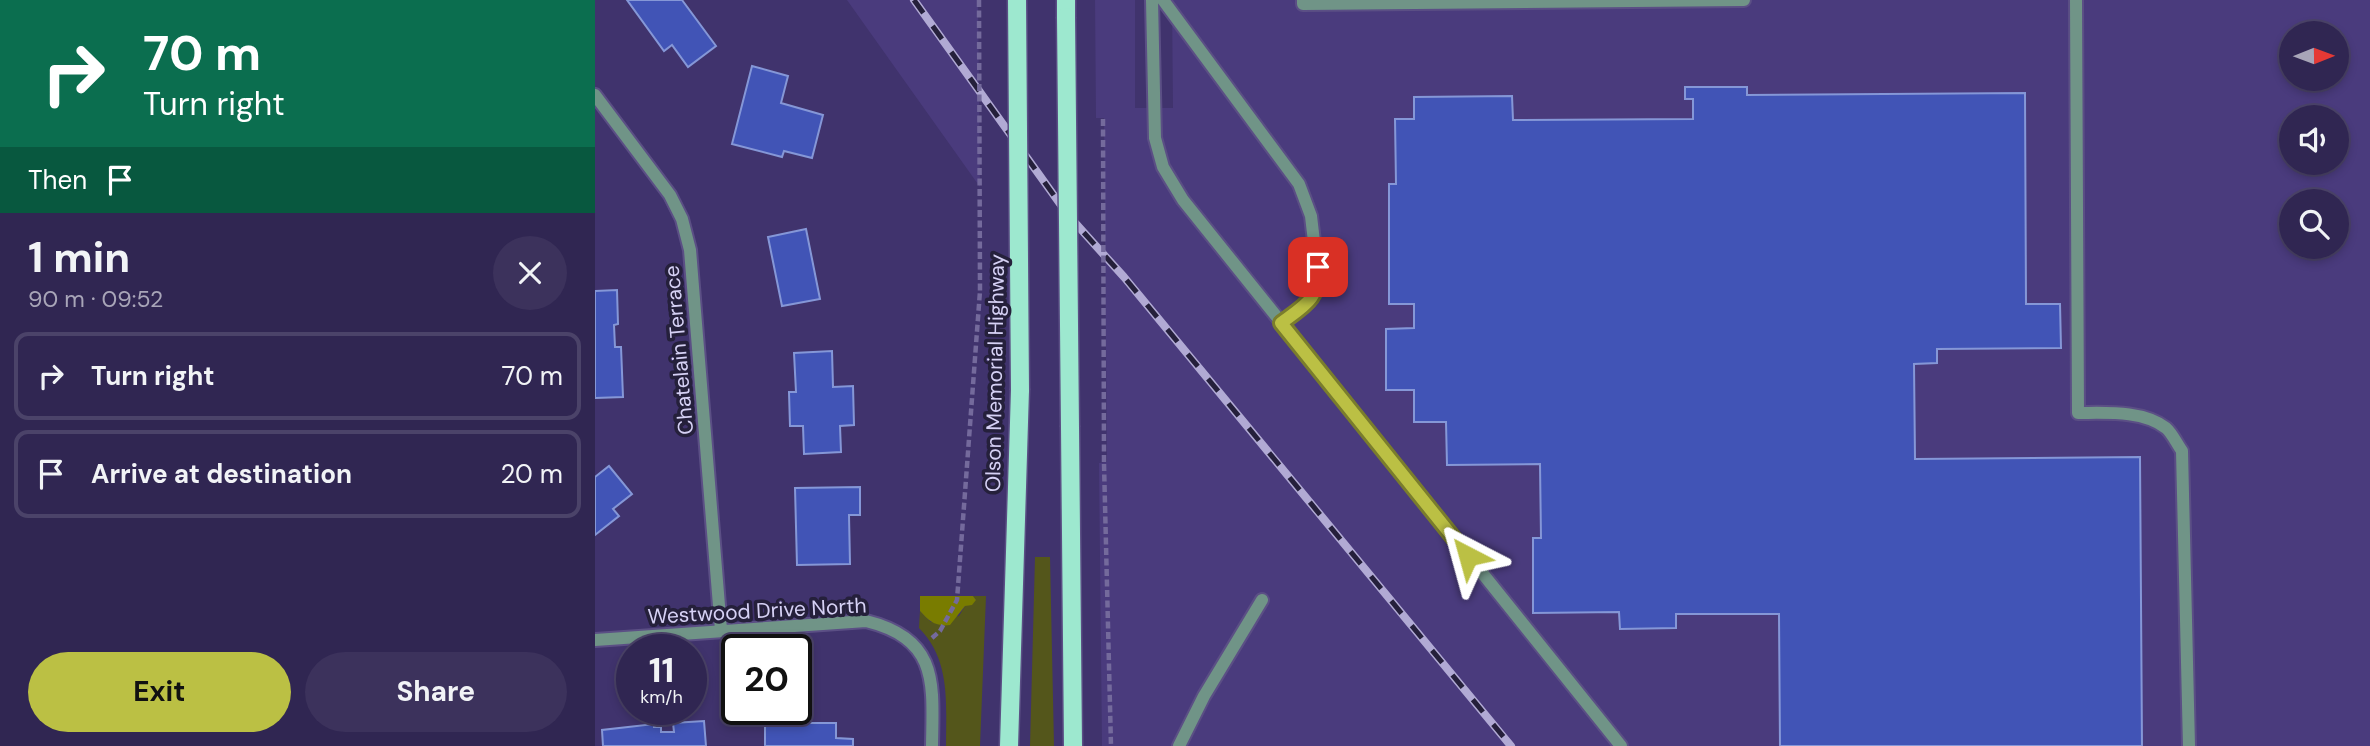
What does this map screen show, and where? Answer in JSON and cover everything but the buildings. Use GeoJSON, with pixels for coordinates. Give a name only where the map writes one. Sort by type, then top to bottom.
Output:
{"type":"FeatureCollection","features":[{"type":"Feature","properties":{"kind":"main road","name":"Olson Memorial Highway"},"geometry":{"type":"LineString","coordinates":[[1009,746],[1020,390],[1017,0]]}},
{"type":"Feature","properties":{"kind":"main road"},"geometry":{"type":"LineString","coordinates":[[1066,9],[1073,746]]}},
{"type":"Feature","properties":{"kind":"street"},"geometry":{"type":"LineString","coordinates":[[1152,0],[1155,138],[1163,167],[1183,201],[1621,746]]}},
{"type":"Feature","properties":{"kind":"street"},"geometry":{"type":"LineString","coordinates":[[1163,0],[1299,184],[1303,194],[1311,216],[1319,284],[1308,303],[1281,323]]}},
{"type":"Feature","properties":{"kind":"street"},"geometry":{"type":"LineString","coordinates":[[1303,0],[1303,4],[1744,0]]}},
{"type":"Feature","properties":{"kind":"street"},"geometry":{"type":"LineString","coordinates":[[2076,0],[2078,413],[2146,418],[2168,429],[2182,451],[2189,746]]}},
{"type":"Feature","properties":{"kind":"street","name":"Chatelain Terrace"},"geometry":{"type":"LineString","coordinates":[[595,95],[670,195],[682,219],[690,250],[721,630]]}},
{"type":"Feature","properties":{"kind":"street"},"geometry":{"type":"LineString","coordinates":[[1179,746],[1204,696],[1262,600]]}},
{"type":"Feature","properties":{"kind":"street","name":"Westwood Drive North"},"geometry":{"type":"LineString","coordinates":[[595,640],[866,621],[889,626],[917,647]]}},
{"type":"Feature","properties":{"kind":"street"},"geometry":{"type":"LineString","coordinates":[[917,647],[928,666],[933,699],[932,746]]}},
{"type":"Feature","properties":{"kind":"path"},"geometry":{"type":"LineString","coordinates":[[917,647],[940,631],[957,600],[981,291],[979,0]]}},
{"type":"Feature","properties":{"kind":"path"},"geometry":{"type":"LineString","coordinates":[[1103,119],[1104,464],[1111,746]]}},
{"type":"Feature","properties":{"kind":"shaded area"},"geometry":{"type":"Polygon","coordinates":[[[847,0],[978,0],[980,187],[847,0]]]}},
{"type":"Feature","properties":{"kind":"shaded area"},"geometry":{"type":"Polygon","coordinates":[[[1095,0],[1135,0],[1135,108],[1173,108],[1172,0],[2370,0],[2370,746],[1102,746],[1099,463],[1107,462],[1104,118],[1096,118],[1095,0]]]}},
{"type":"Feature","properties":{"kind":"shaded area"},"geometry":{"type":"Polygon","coordinates":[[[1035,557],[1050,557],[1054,746],[1030,746],[1035,557]]]}},
{"type":"Feature","properties":{"kind":"shaded area"},"geometry":{"type":"Polygon","coordinates":[[[920,596],[973,596],[976,600],[972,605],[965,606],[950,625],[941,625],[920,611],[920,596]]]}},
{"type":"Feature","properties":{"kind":"shaded area"},"geometry":{"type":"Polygon","coordinates":[[[973,596],[986,596],[980,746],[946,746],[942,668],[937,654],[919,628],[920,611],[931,622],[959,616],[965,606],[976,600],[973,596]]]}},
{"type":"Feature","properties":{"kind":"railway"},"geometry":{"type":"LineString","coordinates":[[914,0],[1068,215],[1124,277],[1511,746]]}},
{"type":"Feature","properties":{"kind":"route"},"geometry":{"type":"LineString","coordinates":[[1318,267],[1319,284],[1308,303],[1281,323],[1468,556]]}}]}
